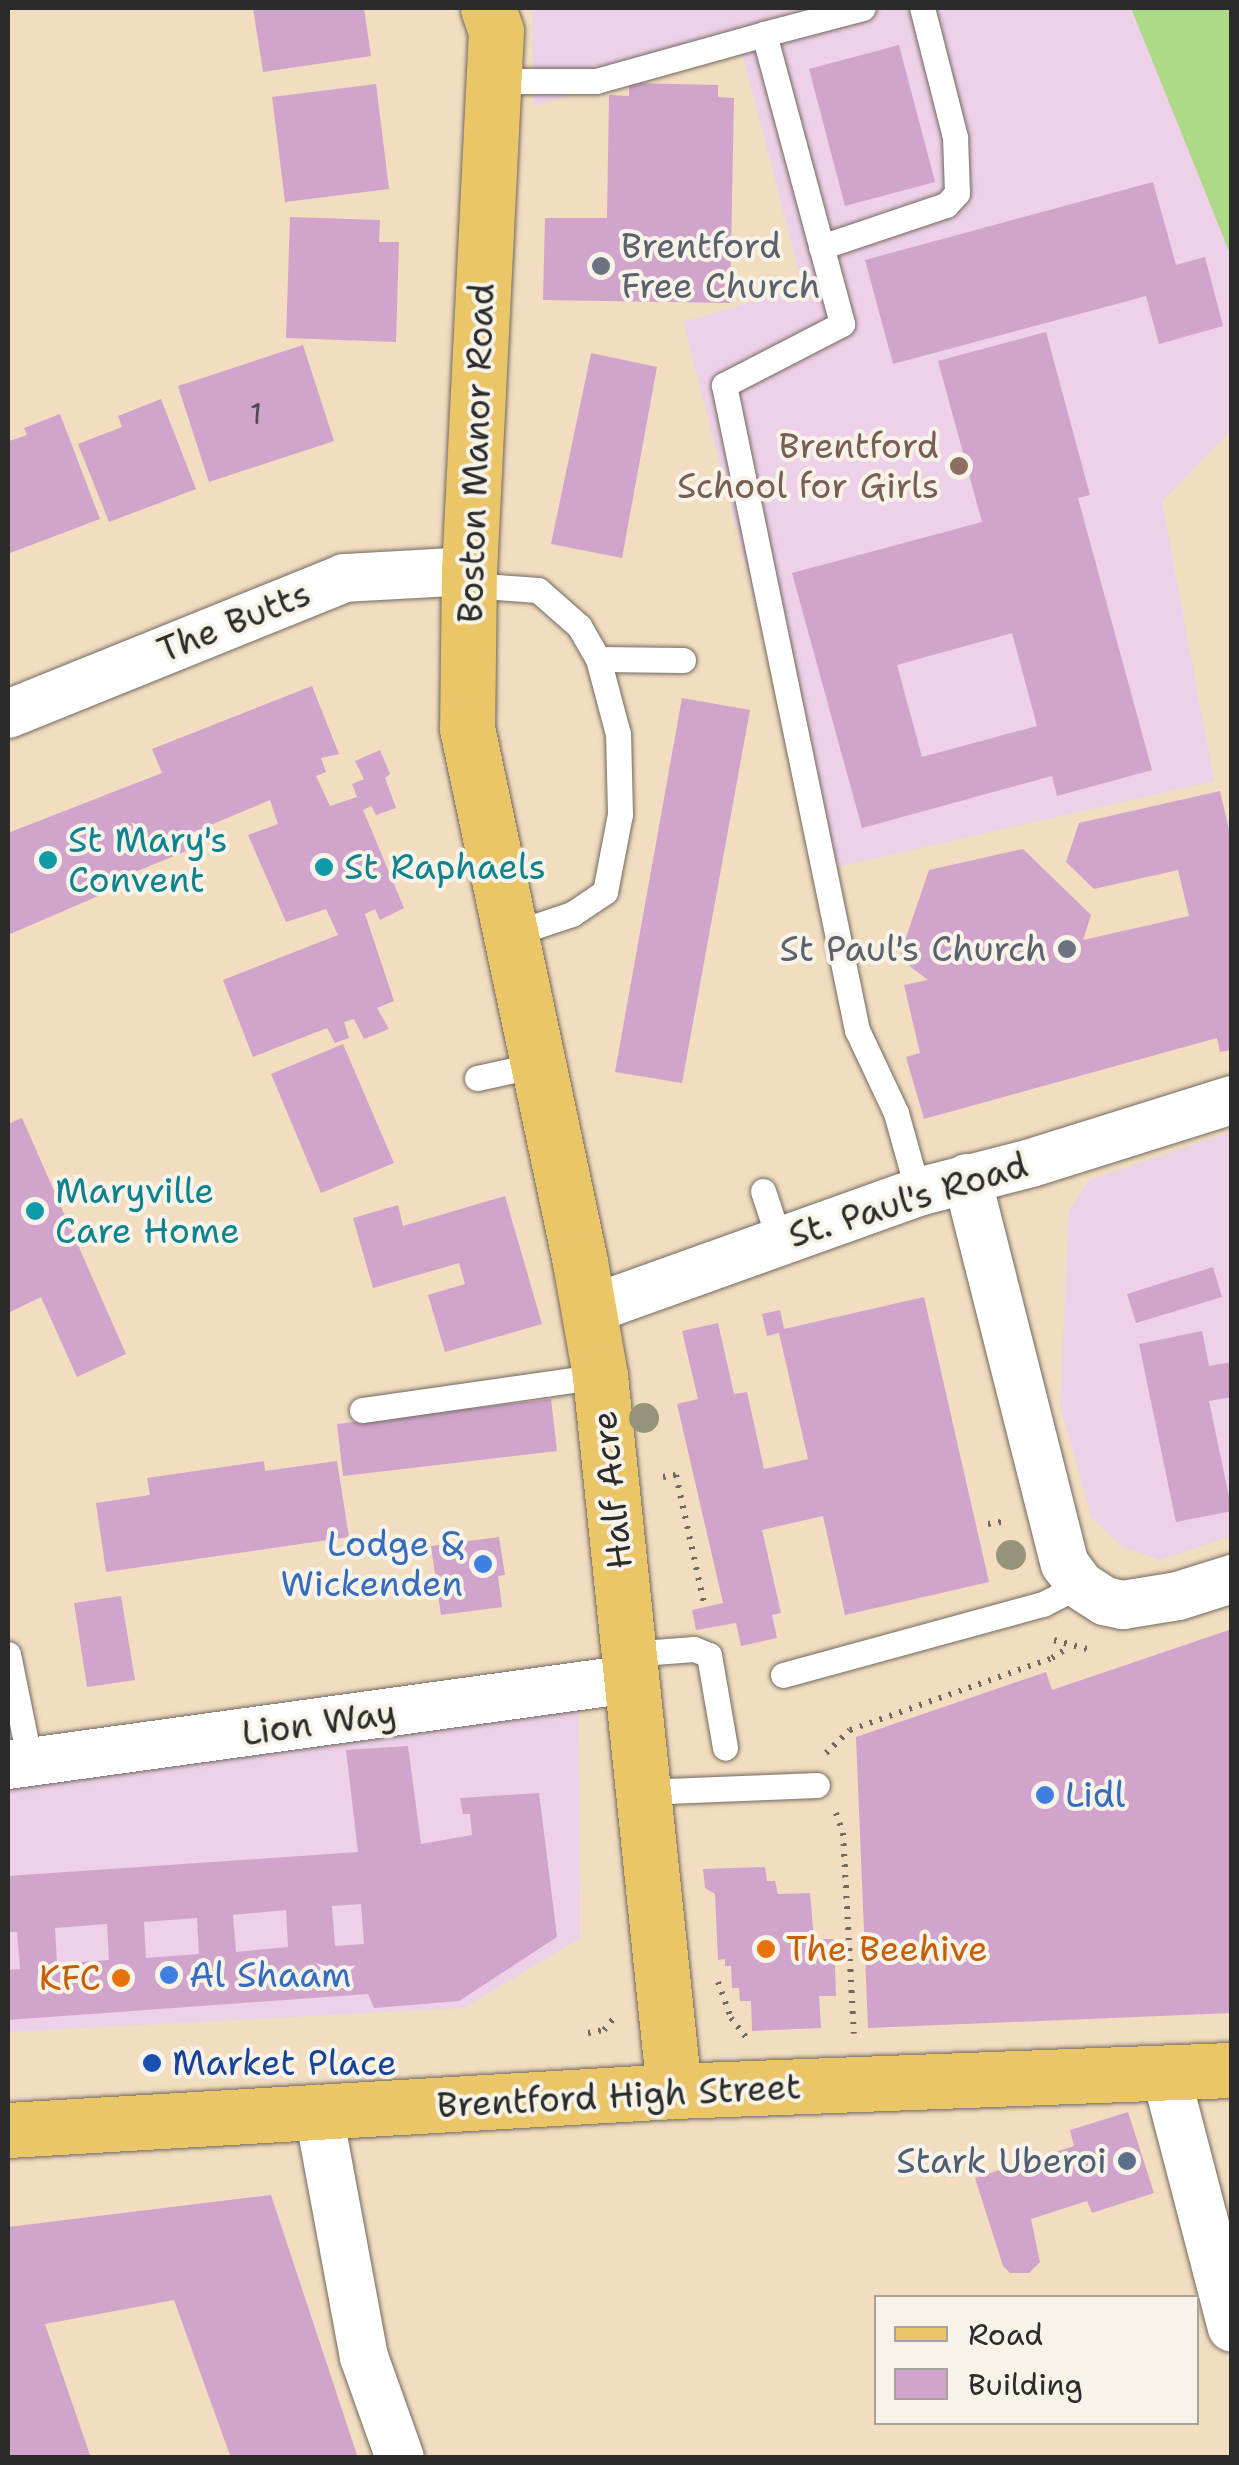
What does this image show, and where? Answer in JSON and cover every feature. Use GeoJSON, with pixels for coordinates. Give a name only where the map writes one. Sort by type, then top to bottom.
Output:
{"type":"FeatureCollection","features":[{"type":"Feature","properties":{"kind":"main road","name":"Boston Manor Road"},"geometry":{"type":"LineString","coordinates":[[488,8],[496,31],[469,578],[467,728],[505,916]]}},
{"type":"Feature","properties":{"kind":"main road","name":"Half Acre"},"geometry":{"type":"LineString","coordinates":[[505,916],[600,1376],[674,2092]]}},
{"type":"Feature","properties":{"kind":"main road","name":"Brentford High Street"},"geometry":{"type":"LineString","coordinates":[[8,2130],[318,2109],[1232,2070]]}},
{"type":"Feature","properties":{"kind":"street","name":"The Butts"},"geometry":{"type":"LineString","coordinates":[[8,714],[344,578],[469,578]]}},
{"type":"Feature","properties":{"kind":"street","name":"St. Paul's Road"},"geometry":{"type":"LineString","coordinates":[[589,1310],[918,1192],[1232,1100]]}},
{"type":"Feature","properties":{"kind":"street"},"geometry":{"type":"LineString","coordinates":[[967,1178],[1065,1564],[1092,1593],[1140,1604],[1232,1579]]}},
{"type":"Feature","properties":{"kind":"street","name":"Lion Way"},"geometry":{"type":"LineString","coordinates":[[19,1764],[629,1667]]}},
{"type":"Feature","properties":{"kind":"street"},"geometry":{"type":"LineString","coordinates":[[1166,2075],[1221,2246],[1232,2328]]}},
{"type":"Feature","properties":{"kind":"street"},"geometry":{"type":"LineString","coordinates":[[318,2109],[364,2357],[400,2458]]}},
{"type":"Feature","properties":{"kind":"lane"},"geometry":{"type":"LineString","coordinates":[[494,81],[596,81],[863,8]]}},
{"type":"Feature","properties":{"kind":"lane"},"geometry":{"type":"LineString","coordinates":[[821,247],[946,206],[957,193],[955,137],[922,8]]}},
{"type":"Feature","properties":{"kind":"lane"},"geometry":{"type":"LineString","coordinates":[[764,34],[842,324],[724,384],[857,1030],[896,1113],[918,1192]]}},
{"type":"Feature","properties":{"kind":"lane"},"geometry":{"type":"LineString","coordinates":[[469,578],[538,590],[579,626],[598,658],[618,734],[620,814],[605,892],[572,914],[505,916]]}},
{"type":"Feature","properties":{"kind":"lane"},"geometry":{"type":"LineString","coordinates":[[598,658],[683,660]]}},
{"type":"Feature","properties":{"kind":"lane"},"geometry":{"type":"LineString","coordinates":[[478,1078],[536,1066]]}},
{"type":"Feature","properties":{"kind":"lane"},"geometry":{"type":"LineString","coordinates":[[763,1192],[780,1239]]}},
{"type":"Feature","properties":{"kind":"lane"},"geometry":{"type":"LineString","coordinates":[[362,1410],[600,1376]]}},
{"type":"Feature","properties":{"kind":"lane"},"geometry":{"type":"LineString","coordinates":[[783,1676],[1092,1593]]}},
{"type":"Feature","properties":{"kind":"lane"},"geometry":{"type":"LineString","coordinates":[[629,1667],[694,1649],[709,1654],[726,1748]]}},
{"type":"Feature","properties":{"kind":"lane"},"geometry":{"type":"LineString","coordinates":[[8,1654],[19,1764]]}},
{"type":"Feature","properties":{"kind":"lane"},"geometry":{"type":"LineString","coordinates":[[642,1792],[817,1786]]}},
{"type":"Feature","properties":{"kind":"path"},"geometry":{"type":"LineString","coordinates":[[664,1477],[676,1475],[705,1608]]}},
{"type":"Feature","properties":{"kind":"path"},"geometry":{"type":"LineString","coordinates":[[988,1524],[1010,1520]]}},
{"type":"Feature","properties":{"kind":"path"},"geometry":{"type":"LineString","coordinates":[[854,2040],[843,1832],[817,1786],[824,1756],[850,1730],[1052,1658],[1069,1647]]}},
{"type":"Feature","properties":{"kind":"path"},"geometry":{"type":"LineString","coordinates":[[588,2034],[604,2030],[622,2010]]}},
{"type":"Feature","properties":{"kind":"shaded area","name":"Brentford School for Girls"},"geometry":{"type":"Polygon","coordinates":[[[532,8],[1231,8],[1231,430],[1162,502],[1214,781],[825,870],[683,322],[803,287],[740,45],[534,106],[532,8]]]}},
{"type":"Feature","properties":{"kind":"shaded area"},"geometry":{"type":"Polygon","coordinates":[[[1231,1132],[1231,1536],[1160,1560],[1121,1546],[1091,1517],[1060,1406],[1069,1211],[1089,1180],[1231,1132]]]}},
{"type":"Feature","properties":{"kind":"shaded area"},"geometry":{"type":"Polygon","coordinates":[[[579,1688],[580,1938],[464,2008],[8,2032],[8,1765],[579,1688]]]}},
{"type":"Feature","properties":{"kind":"green space"},"geometry":{"type":"Polygon","coordinates":[[[1131,8],[1231,8],[1231,256],[1131,8]]]}},
{"type":"Feature","properties":{"kind":"building"},"geometry":{"type":"Polygon","coordinates":[[[253,8],[364,8],[371,56],[263,72],[253,8]]]}},
{"type":"Feature","properties":{"kind":"building"},"geometry":{"type":"Polygon","coordinates":[[[899,45],[935,182],[845,206],[809,69],[899,45]]]}},
{"type":"Feature","properties":{"kind":"building"},"geometry":{"type":"Polygon","coordinates":[[[629,83],[718,85],[718,97],[734,98],[730,303],[543,300],[545,218],[607,218],[609,95],[629,96],[629,83]]]}},
{"type":"Feature","properties":{"kind":"building"},"geometry":{"type":"Polygon","coordinates":[[[376,84],[389,189],[285,202],[272,97],[376,84]]]}},
{"type":"Feature","properties":{"kind":"building"},"geometry":{"type":"Polygon","coordinates":[[[1153,182],[1176,265],[1205,257],[1223,326],[1159,344],[1146,296],[893,364],[865,260],[1153,182]]]}},
{"type":"Feature","properties":{"kind":"building"},"geometry":{"type":"Polygon","coordinates":[[[290,217],[380,220],[379,242],[399,242],[396,342],[286,338],[290,217]]]}},
{"type":"Feature","properties":{"kind":"building"},"geometry":{"type":"Polygon","coordinates":[[[1046,332],[1090,495],[1078,498],[1152,770],[1057,796],[1052,776],[862,828],[792,573],[982,522],[938,361],[1046,332]],[[1012,633],[897,665],[922,757],[1037,726],[1012,633]]]}},
{"type":"Feature","properties":{"kind":"building"},"geometry":{"type":"Polygon","coordinates":[[[303,345],[334,441],[209,482],[178,386],[303,345]]]}},
{"type":"Feature","properties":{"kind":"building"},"geometry":{"type":"Polygon","coordinates":[[[591,353],[657,367],[622,558],[551,544],[591,353]]]}},
{"type":"Feature","properties":{"kind":"building"},"geometry":{"type":"Polygon","coordinates":[[[161,399],[196,489],[109,522],[78,444],[122,427],[118,416],[161,399]]]}},
{"type":"Feature","properties":{"kind":"building"},"geometry":{"type":"Polygon","coordinates":[[[60,414],[100,519],[10,553],[9,441],[27,435],[24,428],[60,414]]]}},
{"type":"Feature","properties":{"kind":"building","name":"St Raphaels"},"geometry":{"type":"Polygon","coordinates":[[[312,686],[339,754],[321,758],[326,772],[316,776],[330,806],[357,797],[352,784],[364,779],[355,761],[380,750],[390,774],[385,778],[396,808],[376,815],[371,806],[363,810],[404,908],[380,920],[375,909],[365,914],[394,1001],[377,1008],[389,1029],[364,1039],[354,1019],[344,1022],[349,1038],[335,1043],[327,1028],[253,1057],[223,980],[338,935],[326,909],[286,922],[248,835],[278,824],[270,800],[189,834],[196,847],[101,886],[105,893],[8,935],[8,833],[162,773],[152,749],[312,686]]]}},
{"type":"Feature","properties":{"kind":"building"},"geometry":{"type":"Polygon","coordinates":[[[682,698],[750,710],[682,1083],[615,1072],[682,698]]]}},
{"type":"Feature","properties":{"kind":"building","name":"St Paul's Church"},"geometry":{"type":"Polygon","coordinates":[[[1220,791],[1232,842],[1232,1050],[1220,1052],[1217,1038],[924,1119],[906,1057],[920,1053],[904,985],[928,980],[899,958],[929,870],[1023,849],[1091,915],[1083,940],[1189,916],[1178,870],[1094,889],[1066,862],[1079,823],[1220,791]]]}},
{"type":"Feature","properties":{"kind":"building"},"geometry":{"type":"Polygon","coordinates":[[[343,1044],[394,1163],[321,1193],[271,1074],[343,1044]]]}},
{"type":"Feature","properties":{"kind":"building","name":"Maryville Care Home"},"geometry":{"type":"Polygon","coordinates":[[[22,1118],[126,1354],[77,1377],[41,1297],[8,1313],[8,1124],[22,1118]]]}},
{"type":"Feature","properties":{"kind":"building"},"geometry":{"type":"Polygon","coordinates":[[[505,1196],[542,1324],[445,1352],[428,1295],[465,1284],[459,1263],[373,1288],[353,1218],[398,1205],[403,1226],[505,1196]]]}},
{"type":"Feature","properties":{"kind":"building"},"geometry":{"type":"Polygon","coordinates":[[[1213,1267],[1222,1297],[1136,1323],[1127,1294],[1213,1267]]]}},
{"type":"Feature","properties":{"kind":"building"},"geometry":{"type":"Polygon","coordinates":[[[924,1297],[989,1582],[845,1615],[823,1516],[762,1530],[781,1613],[772,1615],[777,1638],[741,1646],[736,1623],[696,1630],[692,1610],[723,1603],[677,1404],[698,1399],[682,1331],[718,1323],[734,1394],[747,1392],[764,1469],[808,1459],[779,1333],[767,1336],[762,1314],[780,1310],[784,1329],[924,1297]]]}},
{"type":"Feature","properties":{"kind":"building"},"geometry":{"type":"Polygon","coordinates":[[[1202,1331],[1209,1366],[1232,1362],[1232,1397],[1209,1401],[1232,1511],[1176,1522],[1139,1344],[1202,1331]]]}},
{"type":"Feature","properties":{"kind":"building"},"geometry":{"type":"Polygon","coordinates":[[[551,1399],[557,1451],[343,1476],[337,1424],[551,1399]]]}},
{"type":"Feature","properties":{"kind":"building"},"geometry":{"type":"Polygon","coordinates":[[[264,1461],[265,1471],[337,1461],[349,1537],[106,1572],[96,1503],[150,1495],[147,1478],[264,1461]]]}},
{"type":"Feature","properties":{"kind":"building"},"geometry":{"type":"Polygon","coordinates":[[[499,1537],[505,1575],[498,1576],[502,1607],[441,1615],[431,1546],[499,1537]]]}},
{"type":"Feature","properties":{"kind":"building"},"geometry":{"type":"Polygon","coordinates":[[[121,1596],[135,1680],[87,1687],[74,1603],[121,1596]]]}},
{"type":"Feature","properties":{"kind":"building","name":"Lidl"},"geometry":{"type":"Polygon","coordinates":[[[1232,1629],[1232,2013],[868,2028],[856,1737],[1046,1672],[1052,1690],[1232,1629]]]}},
{"type":"Feature","properties":{"kind":"building"},"geometry":{"type":"Polygon","coordinates":[[[408,1746],[421,1844],[472,1835],[470,1814],[463,1814],[460,1798],[539,1793],[557,1937],[459,2001],[374,2008],[368,1994],[8,2020],[8,1970],[20,1969],[17,1932],[8,1932],[8,1876],[358,1852],[346,1750],[408,1746]],[[361,1904],[332,1906],[335,1946],[364,1944],[361,1904]],[[286,1910],[233,1915],[236,1952],[288,1947],[286,1910]],[[197,1918],[144,1922],[146,1958],[199,1954],[197,1918]],[[107,1924],[55,1928],[57,1964],[109,1960],[107,1924]]]}},
{"type":"Feature","properties":{"kind":"building","name":"The Beehive"},"geometry":{"type":"Polygon","coordinates":[[[765,1867],[767,1881],[775,1881],[778,1894],[810,1893],[814,1939],[834,1939],[836,1996],[819,1996],[821,2028],[752,2031],[751,2001],[740,2001],[739,1988],[732,1988],[731,1966],[725,1966],[725,1959],[718,1960],[715,1894],[705,1888],[703,1869],[765,1867]]]}},
{"type":"Feature","properties":{"kind":"building"},"geometry":{"type":"Polygon","coordinates":[[[1128,2112],[1154,2193],[1092,2213],[1087,2201],[1031,2219],[1040,2262],[1029,2273],[1010,2273],[1003,2266],[975,2178],[1074,2146],[1070,2130],[1128,2112]]]}},
{"type":"Feature","properties":{"kind":"building"},"geometry":{"type":"Polygon","coordinates":[[[271,2195],[358,2458],[231,2458],[174,2300],[45,2324],[91,2458],[8,2458],[8,2227],[271,2195]]]}},
{"type":"Feature","properties":{"kind":"place","name":"Brentford Free Church"},"geometry":{"type":"Point","coordinates":[601,266]}},
{"type":"Feature","properties":{"kind":"place","name":"Brentford School for Girls"},"geometry":{"type":"Point","coordinates":[959,466]}},
{"type":"Feature","properties":{"kind":"place","name":"St Mary's Convent"},"geometry":{"type":"Point","coordinates":[48,860]}},
{"type":"Feature","properties":{"kind":"place","name":"St Raphaels"},"geometry":{"type":"Point","coordinates":[324,867]}},
{"type":"Feature","properties":{"kind":"place","name":"St Paul's Church"},"geometry":{"type":"Point","coordinates":[1067,949]}},
{"type":"Feature","properties":{"kind":"place","name":"Maryville Care Home"},"geometry":{"type":"Point","coordinates":[35,1211]}},
{"type":"Feature","properties":{"kind":"place","name":"Lodge & Wickenden"},"geometry":{"type":"Point","coordinates":[483,1564]}},
{"type":"Feature","properties":{"kind":"place","name":"Lidl"},"geometry":{"type":"Point","coordinates":[1045,1795]}},
{"type":"Feature","properties":{"kind":"place","name":"The Beehive"},"geometry":{"type":"Point","coordinates":[766,1949]}},
{"type":"Feature","properties":{"kind":"place","name":"Al Shaam"},"geometry":{"type":"Point","coordinates":[169,1975]}},
{"type":"Feature","properties":{"kind":"place","name":"KFC"},"geometry":{"type":"Point","coordinates":[121,1978]}},
{"type":"Feature","properties":{"kind":"place","name":"Market Place"},"geometry":{"type":"Point","coordinates":[152,2063]}},
{"type":"Feature","properties":{"kind":"place","name":"Stark Uberoi"},"geometry":{"type":"Point","coordinates":[1127,2161]}}]}
